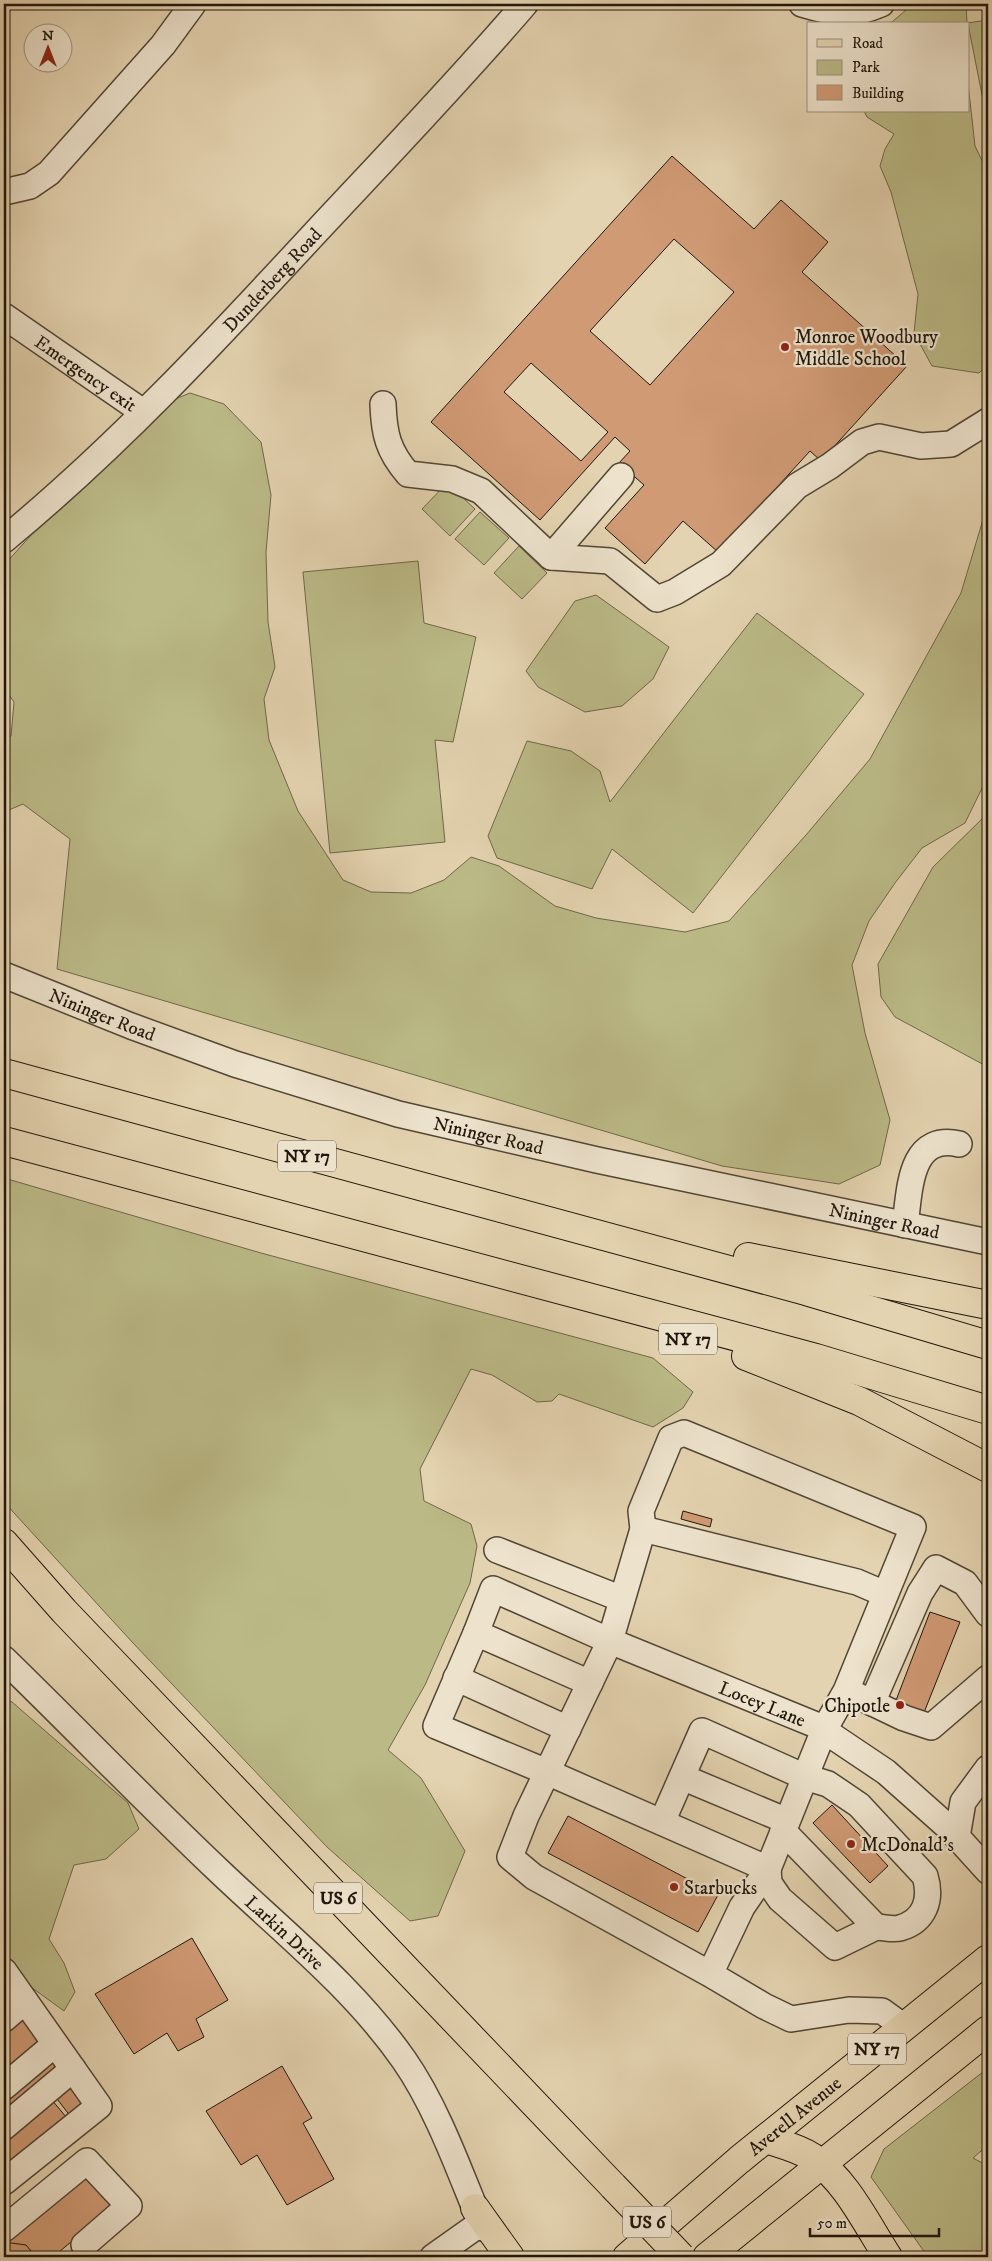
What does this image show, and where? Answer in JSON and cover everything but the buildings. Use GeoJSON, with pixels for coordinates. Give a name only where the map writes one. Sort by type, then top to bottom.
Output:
{"type":"FeatureCollection","features":[{"type":"Feature","properties":{"kind":"main road","name":"NY 17"},"geometry":{"type":"LineString","coordinates":[[4,1073],[566,1226],[681,1242],[819,1272],[988,1305]]}},
{"type":"Feature","properties":{"kind":"main road","name":"NY 17"},"geometry":{"type":"LineString","coordinates":[[4,1141],[479,1267],[637,1325],[740,1354],[798,1375],[859,1401],[988,1468]]}},
{"type":"Feature","properties":{"kind":"main road"},"geometry":{"type":"LineString","coordinates":[[566,1226],[815,1293],[988,1345]]}},
{"type":"Feature","properties":{"kind":"main road"},"geometry":{"type":"LineString","coordinates":[[479,1267],[853,1368],[988,1410]]}},
{"type":"Feature","properties":{"kind":"main road","name":"US 6"},"geometry":{"type":"LineString","coordinates":[[4,1543],[64,1611],[681,2257]]}},
{"type":"Feature","properties":{"kind":"main road","name":"US 6"},"geometry":{"type":"LineString","coordinates":[[4,1555],[64,1611]]}},
{"type":"Feature","properties":{"kind":"main road","name":"Averell Avenue"},"geometry":{"type":"LineString","coordinates":[[615,2257],[636,2249],[766,2139],[988,1959]]}},
{"type":"Feature","properties":{"kind":"main road","name":"NY 17"},"geometry":{"type":"LineString","coordinates":[[707,2257],[988,2030]]}},
{"type":"Feature","properties":{"kind":"main road"},"geometry":{"type":"LineString","coordinates":[[766,2139],[801,2151],[822,2164],[843,2188],[888,2257]]}},
{"type":"Feature","properties":{"kind":"main road"},"geometry":{"type":"LineString","coordinates":[[478,2216],[510,2257]]}},
{"type":"Feature","properties":{"kind":"street"},"geometry":{"type":"LineString","coordinates":[[4,192],[30,186],[49,173],[163,45],[193,4]]}},
{"type":"Feature","properties":{"kind":"street","name":"Dunderberg Road"},"geometry":{"type":"LineString","coordinates":[[4,540],[41,510],[143,412],[274,277],[525,4]]}},
{"type":"Feature","properties":{"kind":"street"},"geometry":{"type":"LineString","coordinates":[[802,4],[834,13],[868,10],[880,4]]}},
{"type":"Feature","properties":{"kind":"street","name":"Emergency exit"},"geometry":{"type":"LineString","coordinates":[[4,316],[143,412]]}},
{"type":"Feature","properties":{"kind":"street"},"geometry":{"type":"LineString","coordinates":[[383,404],[384,433],[398,463],[408,474],[452,479],[482,491],[551,558],[610,561],[657,600],[675,592],[721,564],[797,486],[830,466],[862,442],[879,437],[921,446],[951,444],[988,421]]}},
{"type":"Feature","properties":{"kind":"street"},"geometry":{"type":"LineString","coordinates":[[551,558],[621,476]]}},
{"type":"Feature","properties":{"kind":"street","name":"Nininger Road"},"geometry":{"type":"LineString","coordinates":[[4,975],[190,1048],[286,1081],[389,1111],[524,1144],[988,1242]]}},
{"type":"Feature","properties":{"kind":"street"},"geometry":{"type":"LineString","coordinates":[[905,1224],[915,1168],[921,1155],[931,1145],[937,1143],[959,1144]]}},
{"type":"Feature","properties":{"kind":"street"},"geometry":{"type":"LineString","coordinates":[[710,1974],[742,1907],[768,1869],[824,1730],[846,1690],[913,1527],[684,1432],[671,1438],[641,1511],[643,1529],[610,1640],[547,1772],[510,1857],[534,1877],[710,1974],[727,1982],[764,2006],[791,2019],[849,2010],[882,2011],[904,2027]]}},
{"type":"Feature","properties":{"kind":"street"},"geometry":{"type":"LineString","coordinates":[[643,1529],[857,1582],[885,1594]]}},
{"type":"Feature","properties":{"kind":"street"},"geometry":{"type":"LineString","coordinates":[[497,1550],[622,1599]]}},
{"type":"Feature","properties":{"kind":"street"},"geometry":{"type":"LineString","coordinates":[[902,1552],[965,1583],[988,1614]]}},
{"type":"Feature","properties":{"kind":"street"},"geometry":{"type":"LineString","coordinates":[[879,1706],[926,1606],[920,1593],[936,1568]]}},
{"type":"Feature","properties":{"kind":"street","name":"Locey Lane"},"geometry":{"type":"LineString","coordinates":[[476,1633],[493,1589],[824,1730],[886,1772],[957,1837],[988,1870]]}},
{"type":"Feature","properties":{"kind":"street"},"geometry":{"type":"LineString","coordinates":[[590,1683],[476,1633],[436,1726],[547,1772],[768,1869]]}},
{"type":"Feature","properties":{"kind":"street","name":"Larkin Drive"},"geometry":{"type":"LineString","coordinates":[[4,1659],[219,1871],[324,1967],[371,2017],[405,2062],[419,2086],[495,2257]]}},
{"type":"Feature","properties":{"kind":"street"},"geometry":{"type":"LineString","coordinates":[[456,1678],[568,1729]]}},
{"type":"Feature","properties":{"kind":"street"},"geometry":{"type":"LineString","coordinates":[[846,1690],[904,1718],[931,1727],[988,1678]]}},
{"type":"Feature","properties":{"kind":"street"},"geometry":{"type":"LineString","coordinates":[[662,1822],[702,1731],[805,1777],[828,1784],[859,1805],[925,1876],[929,1890],[926,1906],[915,1920],[899,1928],[876,1927],[835,1947],[780,1899],[769,1883],[768,1869]]}},
{"type":"Feature","properties":{"kind":"street"},"geometry":{"type":"LineString","coordinates":[[957,1837],[963,1802],[988,1768]]}},
{"type":"Feature","properties":{"kind":"street"},"geometry":{"type":"LineString","coordinates":[[682,1777],[785,1826],[876,1927]]}},
{"type":"Feature","properties":{"kind":"street"},"geometry":{"type":"LineString","coordinates":[[4,1971],[99,2106],[4,2182]]}},
{"type":"Feature","properties":{"kind":"street"},"geometry":{"type":"LineString","coordinates":[[4,2019],[25,2001]]}},
{"type":"Feature","properties":{"kind":"street"},"geometry":{"type":"LineString","coordinates":[[4,2087],[55,2044]]}},
{"type":"Feature","properties":{"kind":"street"},"geometry":{"type":"LineString","coordinates":[[4,2127],[73,2069]]}},
{"type":"Feature","properties":{"kind":"street"},"geometry":{"type":"LineString","coordinates":[[4,2229],[87,2160],[129,2206],[84,2245]]}},
{"type":"Feature","properties":{"kind":"street"},"geometry":{"type":"LineString","coordinates":[[433,2257],[478,2216]]}},
{"type":"Feature","properties":{"kind":"green space"},"geometry":{"type":"Polygon","coordinates":[[[913,4],[966,4],[967,22],[892,22],[913,4]]]}},
{"type":"Feature","properties":{"kind":"green space"},"geometry":{"type":"Polygon","coordinates":[[[988,20],[988,125],[970,34],[970,23],[988,20]]]}},
{"type":"Feature","properties":{"kind":"green space"},"geometry":{"type":"Polygon","coordinates":[[[970,101],[975,146],[988,173],[988,364],[979,373],[932,366],[914,333],[918,294],[891,192],[880,166],[885,149],[894,134],[867,117],[864,112],[970,112],[970,101]]]}},
{"type":"Feature","properties":{"kind":"green space"},"geometry":{"type":"Polygon","coordinates":[[[190,393],[224,404],[261,442],[271,495],[266,552],[268,622],[275,667],[264,699],[269,740],[298,811],[343,880],[371,892],[411,893],[444,880],[471,857],[499,866],[555,906],[596,918],[685,932],[729,921],[806,835],[870,759],[961,593],[988,503],[988,776],[965,823],[922,848],[895,883],[869,921],[852,965],[865,1033],[890,1120],[880,1165],[839,1184],[722,1166],[57,969],[70,839],[23,804],[4,812],[4,738],[11,736],[14,702],[4,688],[4,565],[143,412],[190,393]]]}},
{"type":"Feature","properties":{"kind":"green space"},"geometry":{"type":"Polygon","coordinates":[[[447,483],[475,509],[450,536],[422,509],[447,483]]]}},
{"type":"Feature","properties":{"kind":"green space"},"geometry":{"type":"Polygon","coordinates":[[[480,512],[509,538],[484,565],[455,539],[480,512]]]}},
{"type":"Feature","properties":{"kind":"green space"},"geometry":{"type":"Polygon","coordinates":[[[519,546],[547,573],[522,599],[494,573],[519,546]]]}},
{"type":"Feature","properties":{"kind":"green space"},"geometry":{"type":"Polygon","coordinates":[[[418,561],[424,623],[476,637],[453,742],[435,740],[445,842],[330,853],[303,572],[418,561]]]}},
{"type":"Feature","properties":{"kind":"green space"},"geometry":{"type":"Polygon","coordinates":[[[596,595],[669,647],[653,679],[622,706],[585,712],[538,687],[526,671],[575,601],[596,595]]]}},
{"type":"Feature","properties":{"kind":"green space"},"geometry":{"type":"Polygon","coordinates":[[[757,613],[864,694],[693,913],[612,849],[592,889],[497,858],[488,836],[527,741],[571,751],[600,771],[610,802],[757,613]]]}},
{"type":"Feature","properties":{"kind":"green space"},"geometry":{"type":"Polygon","coordinates":[[[988,813],[988,1067],[895,1017],[881,997],[878,964],[933,867],[988,813]]]}},
{"type":"Feature","properties":{"kind":"green space"},"geometry":{"type":"Polygon","coordinates":[[[4,1178],[261,1253],[653,1358],[693,1392],[683,1408],[653,1427],[559,1394],[552,1401],[537,1402],[492,1375],[471,1369],[420,1469],[424,1501],[471,1524],[477,1546],[470,1583],[425,1685],[388,1750],[421,1778],[465,1851],[438,1916],[410,1921],[327,1847],[133,1643],[4,1502],[4,1178]]]}},
{"type":"Feature","properties":{"kind":"green space"},"geometry":{"type":"Polygon","coordinates":[[[4,1698],[12,1702],[128,1803],[139,1829],[106,1859],[74,1865],[49,1939],[64,1963],[75,1992],[64,2011],[20,1979],[4,1954],[4,1698]]]}},
{"type":"Feature","properties":{"kind":"green space"},"geometry":{"type":"Polygon","coordinates":[[[988,2068],[988,2145],[973,2158],[988,2166],[988,2257],[928,2257],[871,2177],[884,2149],[988,2068]]]}},
{"type":"Feature","properties":{"kind":"place","name":"Monroe Woodbury Middle School"},"geometry":{"type":"Point","coordinates":[785,347]}},
{"type":"Feature","properties":{"kind":"place","name":"Chipotle"},"geometry":{"type":"Point","coordinates":[900,1705]}},
{"type":"Feature","properties":{"kind":"place","name":"McDonald's"},"geometry":{"type":"Point","coordinates":[851,1844]}},
{"type":"Feature","properties":{"kind":"place","name":"Starbucks"},"geometry":{"type":"Point","coordinates":[674,1887]}}]}
